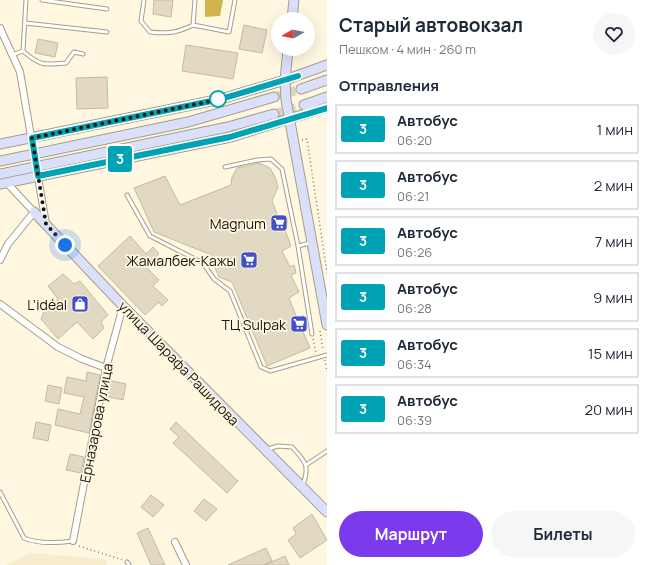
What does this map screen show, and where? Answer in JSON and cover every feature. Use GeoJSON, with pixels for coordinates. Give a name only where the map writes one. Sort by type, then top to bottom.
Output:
{"type":"FeatureCollection","features":[{"type":"Feature","properties":{"kind":"main road"},"geometry":{"type":"LineString","coordinates":[[293,12],[294,0]]}},
{"type":"Feature","properties":{"kind":"main road"},"geometry":{"type":"LineString","coordinates":[[287,56],[285,80],[286,100],[325,305],[327,325]]}},
{"type":"Feature","properties":{"kind":"main road"},"geometry":{"type":"LineString","coordinates":[[0,144],[221,99],[298,76],[327,65]]}},
{"type":"Feature","properties":{"kind":"main road"},"geometry":{"type":"LineString","coordinates":[[301,89],[327,80]]}},
{"type":"Feature","properties":{"kind":"main road"},"geometry":{"type":"LineString","coordinates":[[0,161],[188,122],[274,97]]}},
{"type":"Feature","properties":{"kind":"main road"},"geometry":{"type":"LineString","coordinates":[[304,105],[327,97]]}},
{"type":"Feature","properties":{"kind":"main road"},"geometry":{"type":"LineString","coordinates":[[3,184],[230,137],[327,108]]}},
{"type":"Feature","properties":{"kind":"main road"},"geometry":{"type":"LineString","coordinates":[[0,174],[228,127],[274,114]]}},
{"type":"Feature","properties":{"kind":"main road","name":"улица Шарафа Рашидова"},"geometry":{"type":"LineString","coordinates":[[34,212],[302,489],[327,512]]}},
{"type":"Feature","properties":{"kind":"street"},"geometry":{"type":"LineString","coordinates":[[0,28],[20,72],[46,224]]}},
{"type":"Feature","properties":{"kind":"street"},"geometry":{"type":"LineString","coordinates":[[0,260],[8,244],[34,212],[3,184]]}},
{"type":"Feature","properties":{"kind":"street"},"geometry":{"type":"LineString","coordinates":[[0,304],[58,347],[82,359],[106,368]]}},
{"type":"Feature","properties":{"kind":"street","name":"Ерназарова улица"},"geometry":{"type":"LineString","coordinates":[[73,541],[106,368],[124,306]]}},
{"type":"Feature","properties":{"kind":"street"},"geometry":{"type":"LineString","coordinates":[[175,542],[186,565]]}},
{"type":"Feature","properties":{"kind":"lane"},"geometry":{"type":"LineString","coordinates":[[26,0],[24,51],[36,62],[48,65],[66,62],[74,52],[83,54]]}},
{"type":"Feature","properties":{"kind":"lane"},"geometry":{"type":"LineString","coordinates":[[42,0],[107,9]]}},
{"type":"Feature","properties":{"kind":"lane"},"geometry":{"type":"LineString","coordinates":[[144,0],[141,21],[150,32],[168,34],[181,31],[193,25],[229,32],[235,0]]}},
{"type":"Feature","properties":{"kind":"lane"},"geometry":{"type":"LineString","coordinates":[[193,25],[195,0]]}},
{"type":"Feature","properties":{"kind":"lane"},"geometry":{"type":"LineString","coordinates":[[25,23],[107,32]]}},
{"type":"Feature","properties":{"kind":"lane"},"geometry":{"type":"LineString","coordinates":[[12,55],[24,51]]}},
{"type":"Feature","properties":{"kind":"lane"},"geometry":{"type":"LineString","coordinates":[[225,167],[257,160],[272,159],[282,169],[298,246],[312,334]]}},
{"type":"Feature","properties":{"kind":"lane"},"geometry":{"type":"LineString","coordinates":[[127,195],[150,236],[203,263],[214,279],[230,291],[261,367],[270,371],[327,354]]}},
{"type":"Feature","properties":{"kind":"lane"},"geometry":{"type":"LineString","coordinates":[[298,246],[312,243]]}},
{"type":"Feature","properties":{"kind":"lane"},"geometry":{"type":"LineString","coordinates":[[264,450],[278,446],[292,447],[306,465],[307,475],[302,489]]}},
{"type":"Feature","properties":{"kind":"lane"},"geometry":{"type":"LineString","coordinates":[[306,465],[327,451]]}},
{"type":"Feature","properties":{"kind":"lane"},"geometry":{"type":"LineString","coordinates":[[0,492],[24,538],[59,543],[73,541]]}},
{"type":"Feature","properties":{"kind":"path"},"geometry":{"type":"LineString","coordinates":[[294,142],[307,139],[327,273]]}},
{"type":"Feature","properties":{"kind":"path"},"geometry":{"type":"LineString","coordinates":[[312,334],[317,357]]}},
{"type":"Feature","properties":{"kind":"path"},"geometry":{"type":"LineString","coordinates":[[73,541],[81,548],[119,558],[128,564]]}},
{"type":"Feature","properties":{"kind":"shaded area"},"geometry":{"type":"Polygon","coordinates":[[[205,0],[223,0],[220,16],[205,17],[205,0]]]}},
{"type":"Feature","properties":{"kind":"shaded area"},"geometry":{"type":"Polygon","coordinates":[[[30,553],[105,559],[107,565],[6,565],[30,553]]]}},
{"type":"Feature","properties":{"kind":"building"},"geometry":{"type":"Polygon","coordinates":[[[154,0],[173,0],[171,17],[153,14],[154,0]]]}},
{"type":"Feature","properties":{"kind":"building"},"geometry":{"type":"Polygon","coordinates":[[[244,25],[267,30],[262,53],[239,49],[244,25]]]}},
{"type":"Feature","properties":{"kind":"building"},"geometry":{"type":"Polygon","coordinates":[[[38,39],[58,43],[55,57],[35,53],[38,39]]]}},
{"type":"Feature","properties":{"kind":"building"},"geometry":{"type":"Polygon","coordinates":[[[186,45],[238,53],[233,79],[182,71],[186,45]]]}},
{"type":"Feature","properties":{"kind":"building"},"geometry":{"type":"Polygon","coordinates":[[[107,77],[108,108],[77,109],[76,78],[107,77]]]}},
{"type":"Feature","properties":{"kind":"building","name":"Жамалбек-Кажы"},"geometry":{"type":"Polygon","coordinates":[[[259,163],[270,168],[275,177],[278,187],[272,201],[279,219],[286,215],[288,223],[283,225],[291,246],[282,251],[290,267],[294,265],[296,273],[291,275],[299,292],[289,298],[297,318],[303,315],[306,323],[300,325],[310,348],[267,366],[232,282],[219,277],[209,254],[154,232],[134,188],[165,176],[180,205],[231,185],[232,177],[237,168],[259,163]]]}},
{"type":"Feature","properties":{"kind":"building"},"geometry":{"type":"Polygon","coordinates":[[[130,236],[146,254],[153,247],[159,254],[146,267],[159,280],[153,286],[168,300],[162,306],[159,302],[145,315],[98,266],[130,236]]]}},
{"type":"Feature","properties":{"kind":"building"},"geometry":{"type":"Polygon","coordinates":[[[63,274],[74,284],[80,281],[108,315],[101,322],[104,328],[93,339],[77,322],[58,339],[41,319],[44,312],[58,299],[48,286],[63,274]]]}},
{"type":"Feature","properties":{"kind":"building"},"geometry":{"type":"Polygon","coordinates":[[[87,372],[100,375],[89,433],[55,425],[58,409],[80,414],[84,397],[64,393],[67,377],[86,381],[87,372]]]}},
{"type":"Feature","properties":{"kind":"building"},"geometry":{"type":"Polygon","coordinates":[[[108,380],[126,384],[123,400],[105,396],[108,380]]]}},
{"type":"Feature","properties":{"kind":"building"},"geometry":{"type":"Polygon","coordinates":[[[48,385],[62,388],[59,404],[45,401],[48,385]]]}},
{"type":"Feature","properties":{"kind":"building"},"geometry":{"type":"Polygon","coordinates":[[[36,422],[51,425],[48,441],[33,438],[36,422]]]}},
{"type":"Feature","properties":{"kind":"building"},"geometry":{"type":"Polygon","coordinates":[[[176,422],[238,481],[227,493],[173,443],[179,437],[170,429],[176,422]]]}},
{"type":"Feature","properties":{"kind":"building"},"geometry":{"type":"Polygon","coordinates":[[[70,454],[84,457],[81,473],[66,470],[70,454]]]}},
{"type":"Feature","properties":{"kind":"building"},"geometry":{"type":"Polygon","coordinates":[[[151,495],[164,505],[153,517],[141,507],[151,495]]]}},
{"type":"Feature","properties":{"kind":"building"},"geometry":{"type":"Polygon","coordinates":[[[204,499],[217,509],[206,521],[194,511],[204,499]]]}},
{"type":"Feature","properties":{"kind":"building"},"geometry":{"type":"Polygon","coordinates":[[[312,514],[327,540],[300,558],[288,540],[296,534],[293,528],[312,514]]]}},
{"type":"Feature","properties":{"kind":"building"},"geometry":{"type":"Polygon","coordinates":[[[148,528],[165,565],[151,565],[137,533],[148,528]]]}},
{"type":"Feature","properties":{"kind":"building"},"geometry":{"type":"Polygon","coordinates":[[[266,548],[272,561],[263,565],[228,565],[266,548]]]}},
{"type":"Feature","properties":{"kind":"building"},"geometry":{"type":"Polygon","coordinates":[[[285,556],[289,565],[265,565],[285,556]]]}},
{"type":"Feature","properties":{"kind":"tunnel"},"geometry":{"type":"LineString","coordinates":[[274,97],[301,89]]}},
{"type":"Feature","properties":{"kind":"tunnel"},"geometry":{"type":"LineString","coordinates":[[274,114],[304,105]]}},
{"type":"Feature","properties":{"kind":"bus line","name":"3"},"geometry":{"type":"LineString","coordinates":[[298,76],[221,99],[32,138],[38,176],[230,137],[327,108]]}},
{"type":"Feature","properties":{"kind":"place","name":"Magnum"},"geometry":{"type":"Point","coordinates":[279,223]}},
{"type":"Feature","properties":{"kind":"place","name":"Жамалбек-Кажы"},"geometry":{"type":"Point","coordinates":[249,260]}},
{"type":"Feature","properties":{"kind":"place","name":"L’idéal"},"geometry":{"type":"Point","coordinates":[80,304]}},
{"type":"Feature","properties":{"kind":"place","name":"ТЦ Sulpak"},"geometry":{"type":"Point","coordinates":[299,324]}},
{"type":"Feature","properties":{"kind":"route"},"geometry":{"type":"LineString","coordinates":[[65,245],[46,224],[32,138],[221,99],[218,99]]}}]}
